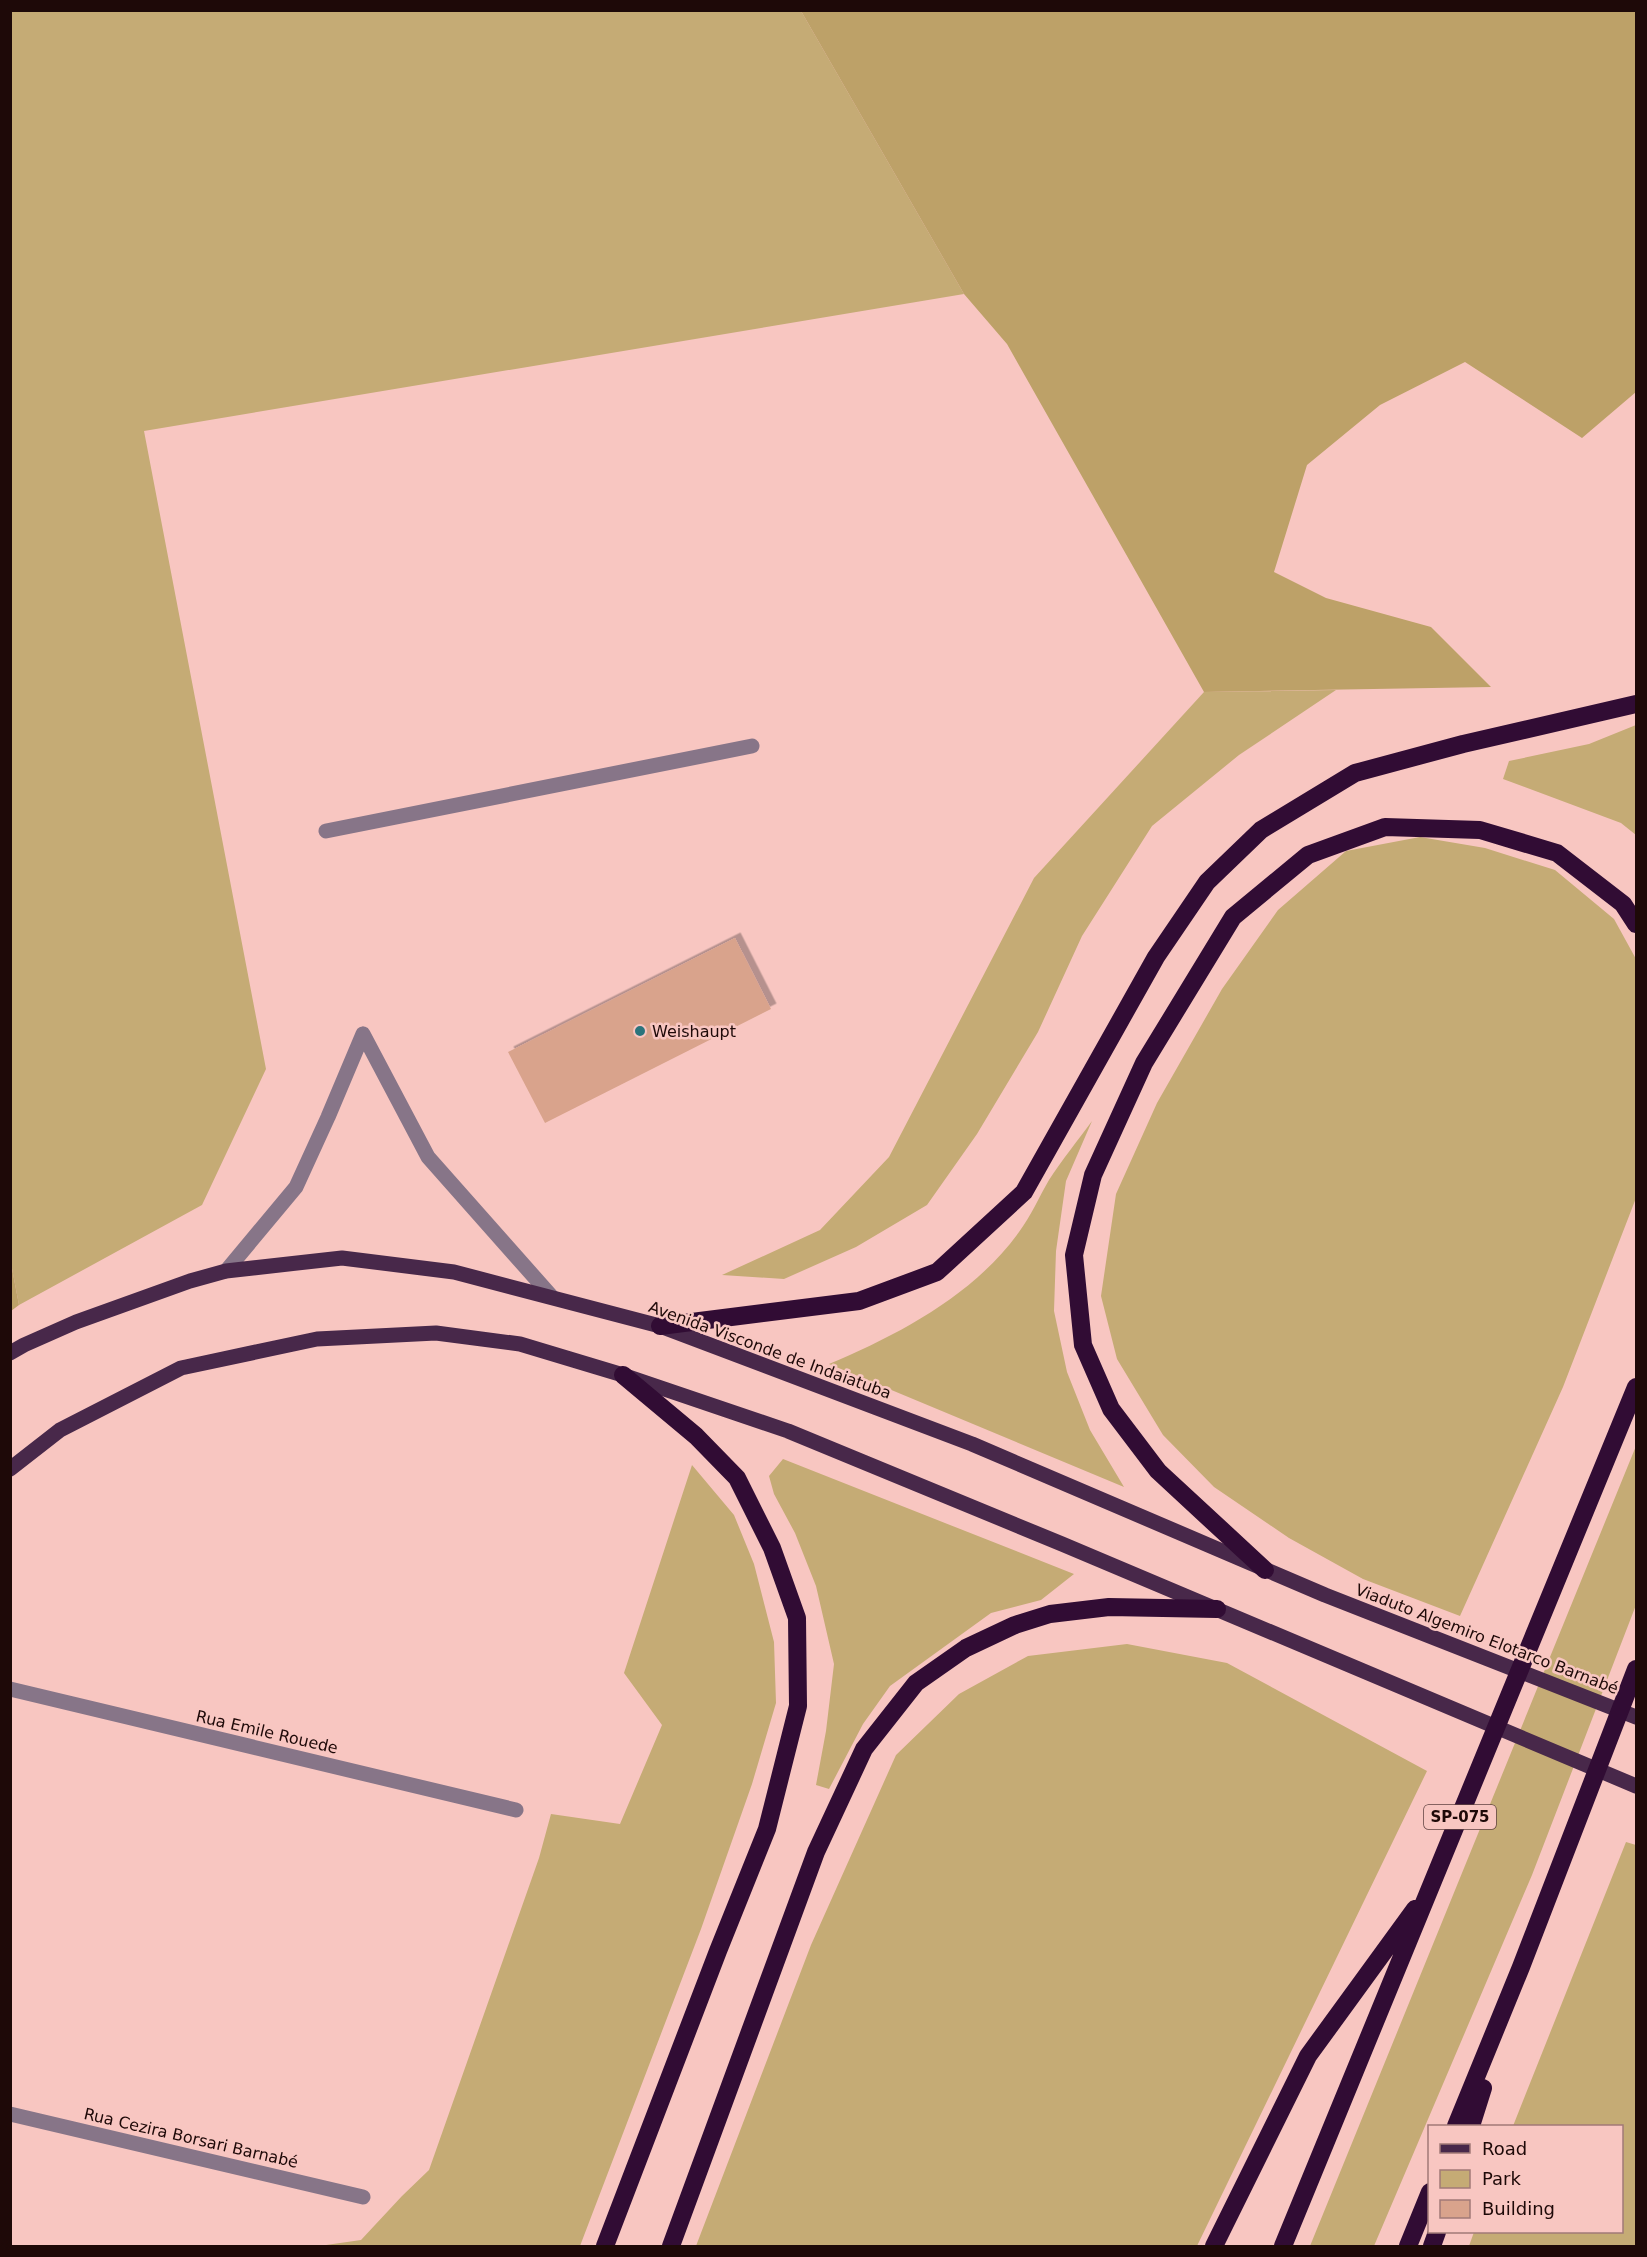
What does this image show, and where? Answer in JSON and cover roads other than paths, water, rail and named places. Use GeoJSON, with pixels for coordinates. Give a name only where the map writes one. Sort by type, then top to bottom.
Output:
{"type":"FeatureCollection","features":[{"type":"Feature","properties":{"kind":"highway"},"geometry":{"type":"LineString","coordinates":[[660,1326],[859,1300],[937,1272],[1024,1192],[1156,957],[1207,882],[1261,830],[1355,773],[1463,744],[1636,704]]}},
{"type":"Feature","properties":{"kind":"highway"},"geometry":{"type":"LineString","coordinates":[[1265,1570],[1158,1471],[1111,1409],[1083,1345],[1074,1255],[1093,1175],[1144,1063],[1233,917],[1308,855],[1385,827],[1480,830],[1557,853],[1623,904],[1636,924]]}},
{"type":"Feature","properties":{"kind":"highway"},"geometry":{"type":"LineString","coordinates":[[605,2247],[718,1950],[767,1829],[798,1706],[796,1618],[772,1548],[737,1478],[696,1436],[623,1375]]}},
{"type":"Feature","properties":{"kind":"highway","name":"SP-075"},"geometry":{"type":"LineString","coordinates":[[1283,2247],[1636,1388]]}},
{"type":"Feature","properties":{"kind":"highway"},"geometry":{"type":"LineString","coordinates":[[671,2247],[816,1852],[864,1749],[916,1683],[966,1648],[1015,1625],[1050,1614],[1109,1607],[1217,1609]]}},
{"type":"Feature","properties":{"kind":"highway"},"geometry":{"type":"LineString","coordinates":[[1457,2125],[1636,1669]]}},
{"type":"Feature","properties":{"kind":"highway"},"geometry":{"type":"LineString","coordinates":[[1214,2247],[1308,2056],[1432,1886]]}},
{"type":"Feature","properties":{"kind":"highway"},"geometry":{"type":"LineString","coordinates":[[1472,2125],[1521,1966]]}},
{"type":"Feature","properties":{"kind":"highway"},"geometry":{"type":"LineString","coordinates":[[1408,2247],[1428,2197]]}},
{"type":"Feature","properties":{"kind":"main road","name":"Avenida Visconde de Indaiatuba"},"geometry":{"type":"LineString","coordinates":[[10,1353],[76,1322],[226,1270],[342,1258],[454,1272],[660,1326],[972,1444],[1324,1595]]}},
{"type":"Feature","properties":{"kind":"main road"},"geometry":{"type":"LineString","coordinates":[[10,1469],[60,1430],[181,1368],[317,1339],[446,1335],[520,1344],[623,1375],[788,1431],[1636,1786]]}},
{"type":"Feature","properties":{"kind":"main road","name":"Viaduto Algemiro Elotarco Barnabé"},"geometry":{"type":"LineString","coordinates":[[1324,1595],[1636,1717]]}},
{"type":"Feature","properties":{"kind":"street"},"geometry":{"type":"LineString","coordinates":[[326,831],[752,746]]}},
{"type":"Feature","properties":{"kind":"street"},"geometry":{"type":"LineString","coordinates":[[226,1270],[296,1187],[363,1034],[428,1157],[552,1298]]}},
{"type":"Feature","properties":{"kind":"street","name":"Rua Emile Rouede"},"geometry":{"type":"LineString","coordinates":[[10,1689],[516,1810]]}},
{"type":"Feature","properties":{"kind":"street","name":"Rua Cezira Borsari Barnabé"},"geometry":{"type":"LineString","coordinates":[[10,2114],[363,2197]]}},
{"type":"Feature","properties":{"kind":"place","name":"Weishaupt"},"geometry":{"type":"Point","coordinates":[640,1031]}}]}
